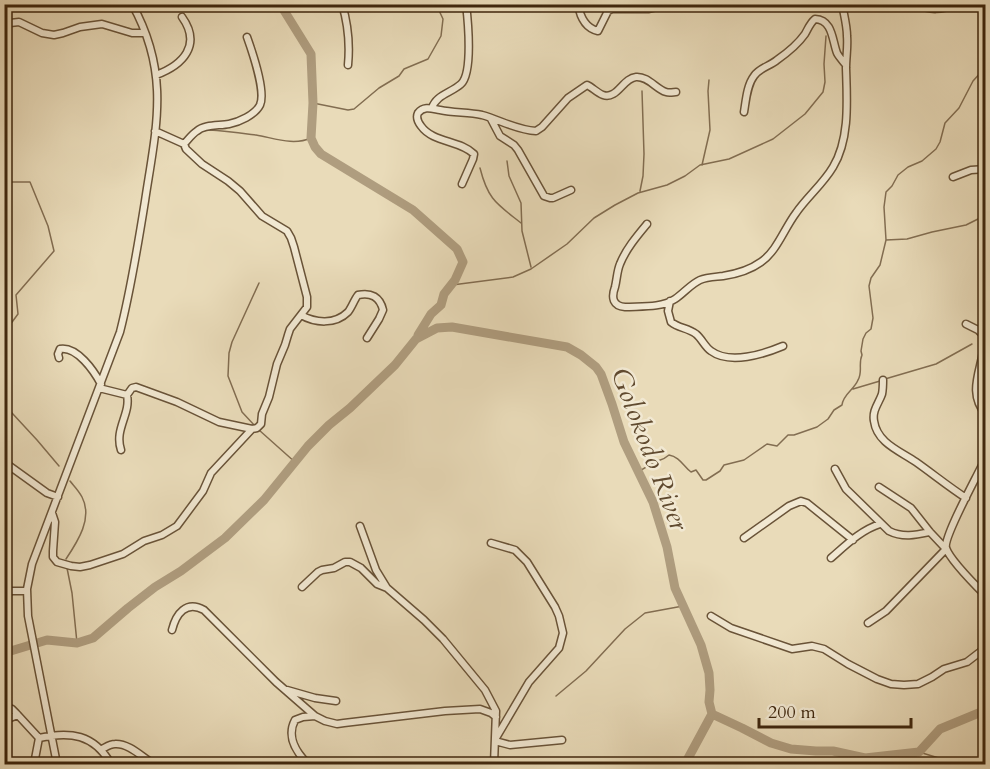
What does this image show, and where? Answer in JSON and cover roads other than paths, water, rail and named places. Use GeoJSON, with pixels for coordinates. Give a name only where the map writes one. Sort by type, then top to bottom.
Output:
{"type":"FeatureCollection","features":[{"type":"Feature","properties":{"kind":"street"},"geometry":{"type":"LineString","coordinates":[[57,765],[30,629],[27,591],[32,564],[120,332],[129,295],[158,109],[158,90],[151,49],[132,4]]}},
{"type":"Feature","properties":{"kind":"street"},"geometry":{"type":"LineString","coordinates":[[342,4],[350,46],[348,65]]}},
{"type":"Feature","properties":{"kind":"street"},"geometry":{"type":"LineString","coordinates":[[432,108],[436,100],[460,85],[465,78],[469,46],[465,4]]}},
{"type":"Feature","properties":{"kind":"street"},"geometry":{"type":"LineString","coordinates":[[578,4],[583,21],[590,29],[598,31],[608,11],[612,9],[648,9],[669,4]]}},
{"type":"Feature","properties":{"kind":"street"},"geometry":{"type":"LineString","coordinates":[[647,224],[620,263],[612,293],[618,306],[625,308],[656,305],[670,301],[680,296],[697,281],[707,277],[745,271],[761,262],[773,250],[800,208],[827,176],[844,141],[848,52],[842,4]]}},
{"type":"Feature","properties":{"kind":"street"},"geometry":{"type":"LineString","coordinates":[[916,4],[924,8],[937,9],[956,4]]}},
{"type":"Feature","properties":{"kind":"street"},"geometry":{"type":"LineString","coordinates":[[156,75],[176,66],[186,54],[190,36],[182,16]]}},
{"type":"Feature","properties":{"kind":"street"},"geometry":{"type":"LineString","coordinates":[[744,112],[754,76],[761,69],[778,60],[806,32],[815,19],[823,20],[830,28],[838,54],[846,66]]}},
{"type":"Feature","properties":{"kind":"street"},"geometry":{"type":"LineString","coordinates":[[4,27],[10,23],[19,22],[42,33],[54,35],[80,27],[102,24],[132,33],[146,33]]}},
{"type":"Feature","properties":{"kind":"street"},"geometry":{"type":"LineString","coordinates":[[184,144],[198,130],[239,120],[260,105],[258,76],[247,37]]}},
{"type":"Feature","properties":{"kind":"street"},"geometry":{"type":"LineString","coordinates":[[462,184],[474,154],[467,149],[430,135],[417,120],[422,110],[432,108],[465,112],[490,118],[522,130],[537,131],[567,99],[586,85],[609,96],[634,77],[645,79],[666,92],[676,92]]}},
{"type":"Feature","properties":{"kind":"street"},"geometry":{"type":"LineString","coordinates":[[490,118],[500,136],[518,150],[544,196],[553,198],[571,190]]}},
{"type":"Feature","properties":{"kind":"street"},"geometry":{"type":"LineString","coordinates":[[121,450],[118,437],[128,405],[127,395],[132,388],[136,387],[177,402],[219,422],[257,428],[261,424],[277,364],[290,329],[308,303],[300,266],[291,238],[286,231],[262,216],[240,191],[202,164],[186,149],[184,144],[155,131]]}},
{"type":"Feature","properties":{"kind":"street"},"geometry":{"type":"LineString","coordinates":[[953,177],[970,170],[986,169]]}},
{"type":"Feature","properties":{"kind":"street"},"geometry":{"type":"LineString","coordinates":[[301,315],[310,321],[331,321],[346,313],[358,295],[371,295],[378,298],[383,310],[380,319],[367,338]]}},
{"type":"Feature","properties":{"kind":"street"},"geometry":{"type":"LineString","coordinates":[[670,301],[668,311],[671,322],[698,335],[716,354],[750,356],[764,354],[783,346]]}},
{"type":"Feature","properties":{"kind":"street"},"geometry":{"type":"LineString","coordinates":[[966,324],[984,336],[984,351],[975,390],[978,404],[986,415]]}},
{"type":"Feature","properties":{"kind":"street"},"geometry":{"type":"LineString","coordinates":[[59,358],[60,349],[68,348],[90,366],[100,386],[127,395]]}},
{"type":"Feature","properties":{"kind":"street"},"geometry":{"type":"LineString","coordinates":[[883,380],[881,396],[873,412],[876,429],[883,439],[966,498]]}},
{"type":"Feature","properties":{"kind":"street"},"geometry":{"type":"LineString","coordinates":[[52,513],[56,522],[53,551],[57,562],[80,567],[123,554],[144,541],[162,535],[177,526],[203,490],[211,473],[252,429]]}},
{"type":"Feature","properties":{"kind":"street"},"geometry":{"type":"LineString","coordinates":[[868,623],[886,611],[946,549],[950,528],[986,458]]}},
{"type":"Feature","properties":{"kind":"street"},"geometry":{"type":"LineString","coordinates":[[4,462],[46,493],[58,497]]}},
{"type":"Feature","properties":{"kind":"street"},"geometry":{"type":"LineString","coordinates":[[835,469],[846,489],[889,531],[896,534],[917,535],[930,532]]}},
{"type":"Feature","properties":{"kind":"street"},"geometry":{"type":"LineString","coordinates":[[879,487],[911,508],[986,596]]}},
{"type":"Feature","properties":{"kind":"street"},"geometry":{"type":"LineString","coordinates":[[744,538],[795,502],[801,501],[810,505],[853,540]]}},
{"type":"Feature","properties":{"kind":"street"},"geometry":{"type":"LineString","coordinates":[[831,558],[869,528],[880,524]]}},
{"type":"Feature","properties":{"kind":"street"},"geometry":{"type":"LineString","coordinates":[[360,526],[376,570],[387,588],[424,620],[462,660],[485,690],[496,711],[494,765]]}},
{"type":"Feature","properties":{"kind":"street"},"geometry":{"type":"LineString","coordinates":[[491,543],[515,550],[527,562],[555,607],[563,633],[559,648],[529,682],[495,740]]}},
{"type":"Feature","properties":{"kind":"street"},"geometry":{"type":"LineString","coordinates":[[302,587],[318,572],[350,562],[361,568],[377,584],[387,588]]}},
{"type":"Feature","properties":{"kind":"street"},"geometry":{"type":"LineString","coordinates":[[4,594],[12,591],[27,591]]}},
{"type":"Feature","properties":{"kind":"street"},"geometry":{"type":"LineString","coordinates":[[172,630],[178,614],[193,606],[204,610],[284,690],[321,720],[337,724],[480,709],[496,717]]}},
{"type":"Feature","properties":{"kind":"street"},"geometry":{"type":"LineString","coordinates":[[711,616],[730,628],[792,649],[816,646],[877,679],[891,684],[910,686],[925,681],[944,669],[972,659],[986,646]]}},
{"type":"Feature","properties":{"kind":"street"},"geometry":{"type":"LineString","coordinates":[[284,690],[315,698],[336,700]]}},
{"type":"Feature","properties":{"kind":"street"},"geometry":{"type":"LineString","coordinates":[[4,706],[12,709],[39,738]]}},
{"type":"Feature","properties":{"kind":"street"},"geometry":{"type":"LineString","coordinates":[[4,722],[18,715]]}},
{"type":"Feature","properties":{"kind":"street"},"geometry":{"type":"LineString","coordinates":[[308,765],[299,755],[291,734],[295,720],[315,716]]}},
{"type":"Feature","properties":{"kind":"street"},"geometry":{"type":"LineString","coordinates":[[39,738],[69,735],[88,740],[102,749],[111,765]]}},
{"type":"Feature","properties":{"kind":"street"},"geometry":{"type":"LineString","coordinates":[[34,765],[39,738]]}},
{"type":"Feature","properties":{"kind":"street"},"geometry":{"type":"LineString","coordinates":[[495,740],[510,745],[562,740]]}},
{"type":"Feature","properties":{"kind":"street"},"geometry":{"type":"LineString","coordinates":[[102,749],[109,745],[119,744],[154,765]]}},
{"type":"Feature","properties":{"kind":"waterway"},"geometry":{"type":"LineString","coordinates":[[280,4],[311,54],[313,103],[311,138],[315,147],[321,154],[413,210],[457,249],[463,262],[455,280],[444,294],[441,305],[431,314],[418,335]]}},
{"type":"Feature","properties":{"kind":"waterway"},"geometry":{"type":"LineString","coordinates":[[313,103],[348,110],[354,109],[379,88],[399,76],[404,69],[428,59],[441,36],[443,19],[436,4]]}},
{"type":"Feature","properties":{"kind":"waterway"},"geometry":{"type":"LineString","coordinates":[[452,285],[513,277],[531,269],[567,244],[594,218],[615,205],[638,193],[667,185],[700,165],[729,159],[773,139],[805,114],[823,92],[826,36]]}},
{"type":"Feature","properties":{"kind":"waterway"},"geometry":{"type":"LineString","coordinates":[[638,471],[669,455],[679,460],[691,472],[696,470],[703,480],[706,480],[720,471],[724,465],[744,460],[767,444],[777,446],[788,435],[817,427],[842,405],[844,398],[859,377],[863,339],[871,329],[873,318],[869,286],[871,278],[880,265],[886,240],[884,207],[886,192],[898,175],[908,167],[922,161],[936,149],[945,123],[959,108],[973,81],[983,70]]}},
{"type":"Feature","properties":{"kind":"waterway"},"geometry":{"type":"LineString","coordinates":[[702,165],[710,130],[709,80]]}},
{"type":"Feature","properties":{"kind":"waterway"},"geometry":{"type":"LineString","coordinates":[[640,191],[644,154],[642,91]]}},
{"type":"Feature","properties":{"kind":"waterway"},"geometry":{"type":"LineString","coordinates":[[209,130],[290,141],[311,138]]}},
{"type":"Feature","properties":{"kind":"waterway"},"geometry":{"type":"LineString","coordinates":[[507,161],[509,176],[521,203],[522,231],[531,267]]}},
{"type":"Feature","properties":{"kind":"waterway"},"geometry":{"type":"LineString","coordinates":[[480,168],[486,187],[494,200],[521,223]]}},
{"type":"Feature","properties":{"kind":"waterway"},"geometry":{"type":"LineString","coordinates":[[4,182],[30,182],[48,226],[54,251],[16,295],[18,314],[4,333]]}},
{"type":"Feature","properties":{"kind":"waterway"},"geometry":{"type":"LineString","coordinates":[[886,240],[907,239],[966,225],[986,215]]}},
{"type":"Feature","properties":{"kind":"waterway"},"geometry":{"type":"LineString","coordinates":[[256,427],[242,412],[228,376],[232,342],[259,283]]}},
{"type":"Feature","properties":{"kind":"waterway","name":"Golokodo River"},"geometry":{"type":"LineString","coordinates":[[4,653],[47,640],[77,643],[93,638],[155,587],[181,571],[225,538],[264,500],[308,446],[395,365],[416,339],[437,328],[452,327],[567,347],[581,355],[601,374],[624,442],[653,502],[667,547],[675,588],[701,645],[709,673],[709,702],[712,714],[771,743],[791,749],[833,751],[865,758],[919,752],[940,729],[986,710]]}},
{"type":"Feature","properties":{"kind":"waterway"},"geometry":{"type":"LineString","coordinates":[[885,379],[936,364],[972,344]]}},
{"type":"Feature","properties":{"kind":"waterway"},"geometry":{"type":"LineString","coordinates":[[853,389],[880,381]]}},
{"type":"Feature","properties":{"kind":"waterway"},"geometry":{"type":"LineString","coordinates":[[4,402],[59,466]]}},
{"type":"Feature","properties":{"kind":"waterway"},"geometry":{"type":"LineString","coordinates":[[259,430],[296,463]]}},
{"type":"Feature","properties":{"kind":"waterway"},"geometry":{"type":"LineString","coordinates":[[66,559],[83,529],[86,513],[82,497],[70,481]]}},
{"type":"Feature","properties":{"kind":"waterway"},"geometry":{"type":"LineString","coordinates":[[67,568],[77,643]]}},
{"type":"Feature","properties":{"kind":"waterway"},"geometry":{"type":"LineString","coordinates":[[556,696],[586,671],[625,629],[645,613],[683,606]]}},
{"type":"Feature","properties":{"kind":"waterway"},"geometry":{"type":"LineString","coordinates":[[685,764],[712,714]]}},
{"type":"Feature","properties":{"kind":"waterway"},"geometry":{"type":"LineString","coordinates":[[919,752],[942,759],[944,764]]}}]}
